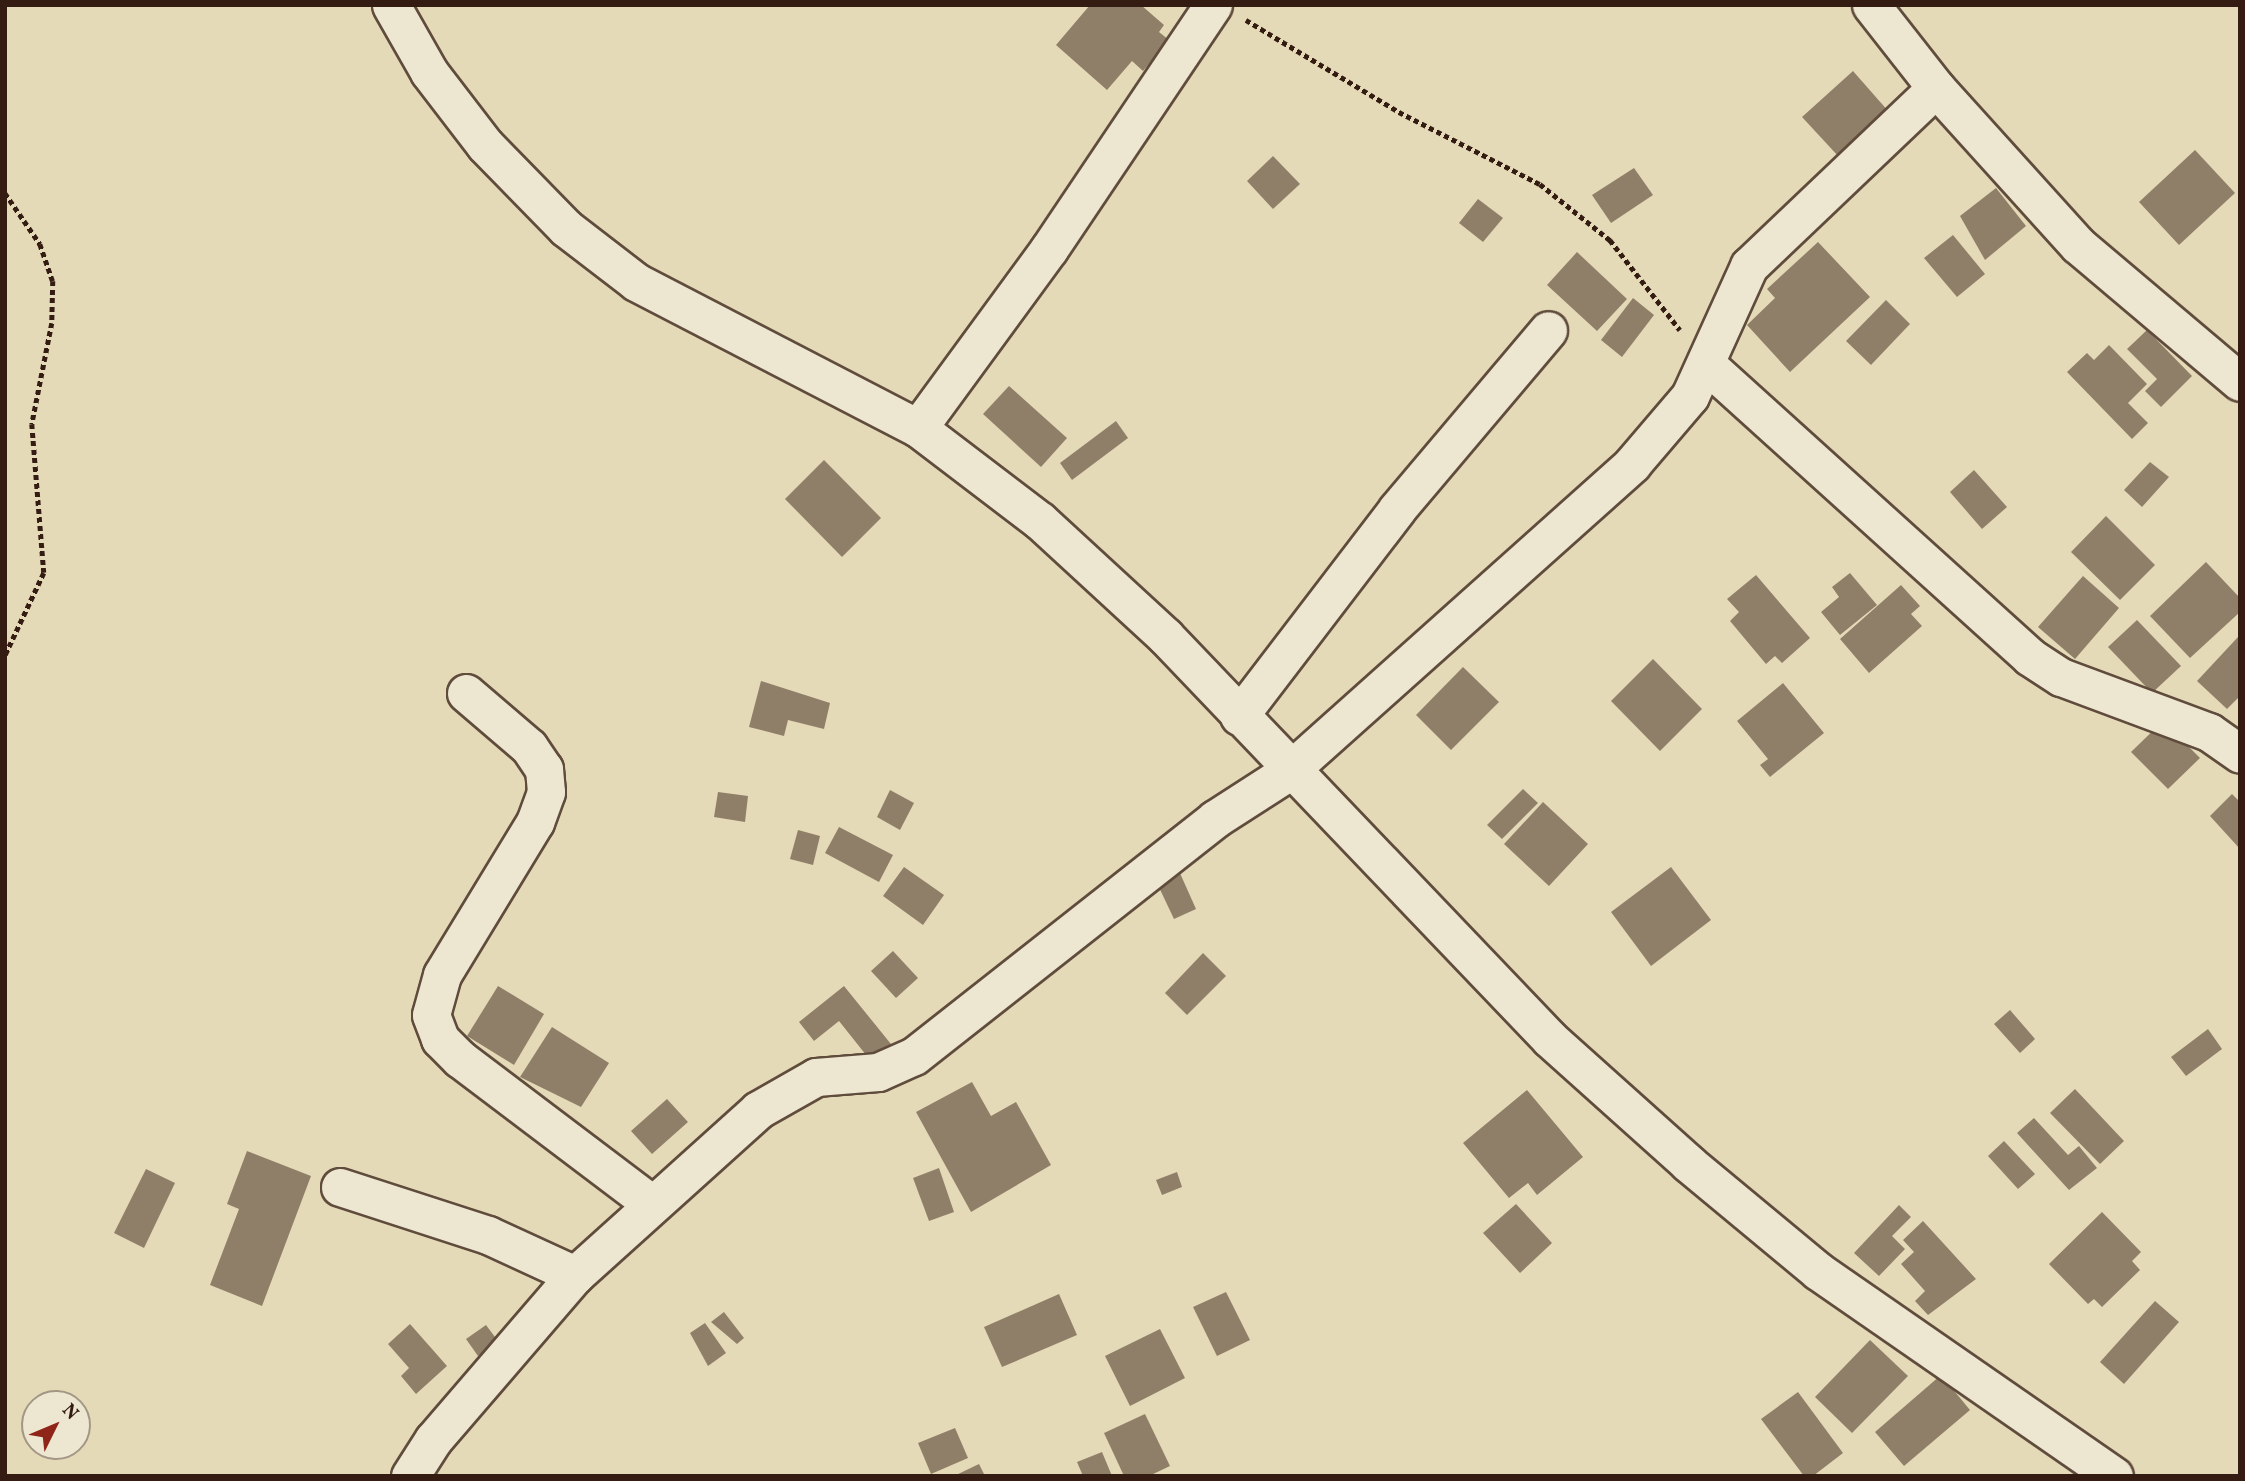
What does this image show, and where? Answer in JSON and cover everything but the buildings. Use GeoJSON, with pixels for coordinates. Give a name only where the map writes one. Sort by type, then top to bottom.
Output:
{"type":"FeatureCollection","features":[{"type":"Feature","properties":{"kind":"street"},"geometry":{"type":"LineString","coordinates":[[391,5],[429,72],[485,145],[566,228],[636,282],[918,428],[1040,521],[1239,716],[1287,772],[1550,1039],[1688,1163],[1818,1271],[2114,1476]]}},
{"type":"Feature","properties":{"kind":"street"},"geometry":{"type":"LineString","coordinates":[[1871,5],[1936,88],[2078,245],[2240,382]]}},
{"type":"Feature","properties":{"kind":"street"},"geometry":{"type":"LineString","coordinates":[[918,428],[1223,9]]}},
{"type":"Feature","properties":{"kind":"street"},"geometry":{"type":"LineString","coordinates":[[410,1476],[433,1440],[575,1275],[649,1202],[796,1084],[878,1072],[914,1056],[1214,819],[1287,772],[1632,464],[1690,396],[1707,365],[1749,266],[1936,88]]}},
{"type":"Feature","properties":{"kind":"street"},"geometry":{"type":"LineString","coordinates":[[1239,716],[1397,509],[1548,330]]}},
{"type":"Feature","properties":{"kind":"street"},"geometry":{"type":"LineString","coordinates":[[1707,365],[2030,657],[2062,677],[2209,732],[2240,754]]}},
{"type":"Feature","properties":{"kind":"street"},"geometry":{"type":"LineString","coordinates":[[466,693],[529,747],[544,769],[546,792],[535,822],[442,975],[431,1015],[440,1039],[460,1059],[649,1202]]}},
{"type":"Feature","properties":{"kind":"street"},"geometry":{"type":"LineString","coordinates":[[340,1188],[488,1236],[575,1275]]}},
{"type":"Feature","properties":{"kind":"path"},"geometry":{"type":"LineString","coordinates":[[1223,9],[1399,112],[1540,184],[1610,240],[1707,365]]}},
{"type":"Feature","properties":{"kind":"path"},"geometry":{"type":"LineString","coordinates":[[5,193],[40,244],[53,281],[52,323],[32,424],[44,573],[5,656]]}}]}
